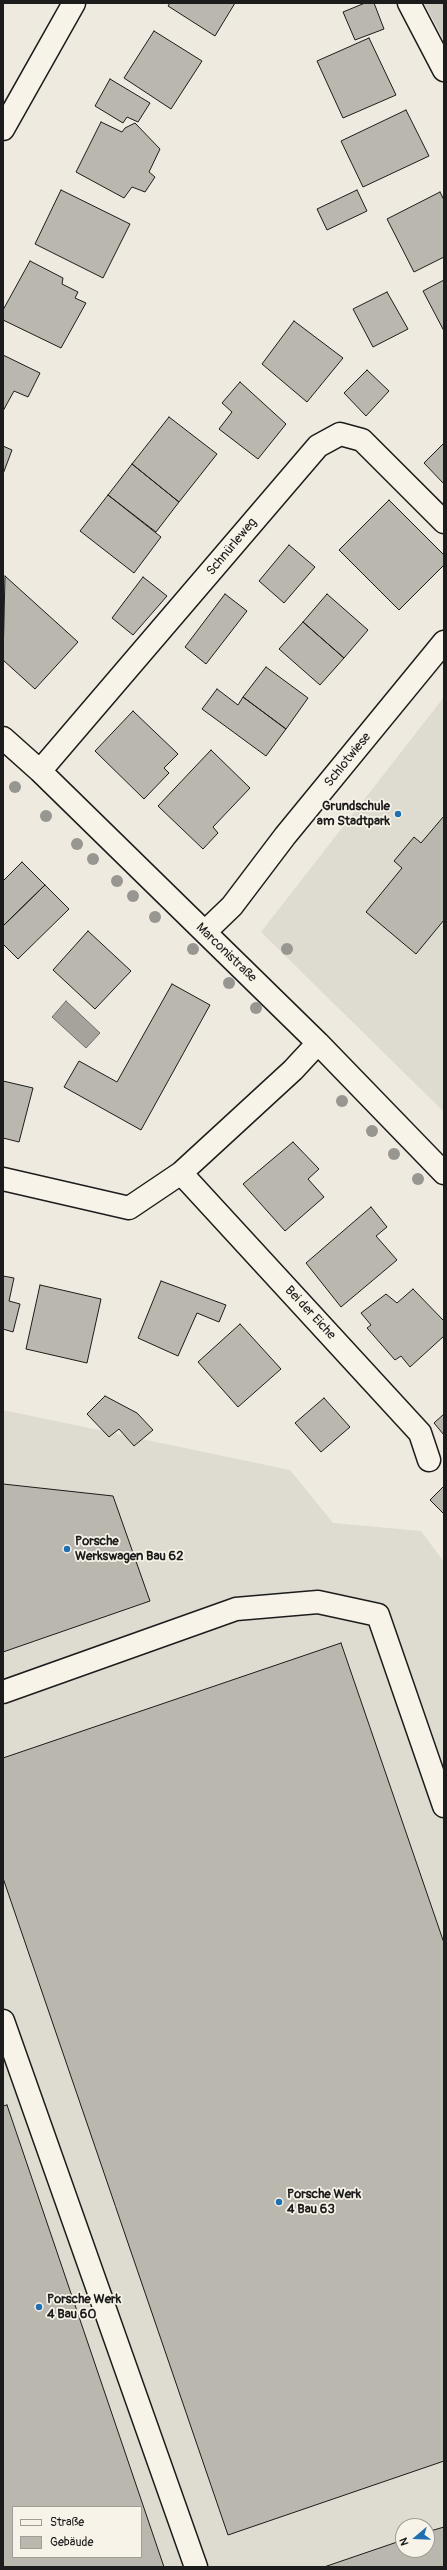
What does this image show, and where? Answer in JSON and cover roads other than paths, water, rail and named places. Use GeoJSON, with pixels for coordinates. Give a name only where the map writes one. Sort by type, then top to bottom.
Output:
{"type":"FeatureCollection","features":[{"type":"Feature","properties":{"kind":"street"},"geometry":{"type":"LineString","coordinates":[[3,129],[74,3]]}},
{"type":"Feature","properties":{"kind":"street"},"geometry":{"type":"LineString","coordinates":[[409,3],[444,70]]}},
{"type":"Feature","properties":{"kind":"street","name":"Schnürleweg"},"geometry":{"type":"LineString","coordinates":[[40,771],[318,446],[340,434],[362,440],[444,522]]}},
{"type":"Feature","properties":{"kind":"street","name":"Schlotwiese"},"geometry":{"type":"LineString","coordinates":[[205,932],[232,906],[284,836],[444,642]]}},
{"type":"Feature","properties":{"kind":"street","name":"Marconistraße"},"geometry":{"type":"LineString","coordinates":[[3,738],[40,771],[318,1043],[444,1173]]}},
{"type":"Feature","properties":{"kind":"street"},"geometry":{"type":"LineString","coordinates":[[3,1179],[129,1208],[180,1173],[293,1070],[318,1043]]}},
{"type":"Feature","properties":{"kind":"street","name":"Bei der Eiche"},"geometry":{"type":"LineString","coordinates":[[180,1173],[420,1433],[429,1460]]}},
{"type":"Feature","properties":{"kind":"street"},"geometry":{"type":"LineString","coordinates":[[3,1692],[236,1609],[318,1602],[378,1615],[444,1806]]}},
{"type":"Feature","properties":{"kind":"street"},"geometry":{"type":"LineString","coordinates":[[3,2021],[196,2567]]}},
{"type":"Feature","properties":{"kind":"place","name":"Grundschule am Stadtpark"},"geometry":{"type":"Point","coordinates":[398,814]}},
{"type":"Feature","properties":{"kind":"place","name":"Porsche Werkswagen Bau 62"},"geometry":{"type":"Point","coordinates":[67,1549]}},
{"type":"Feature","properties":{"kind":"place","name":"Porsche Werk 4 Bau 63"},"geometry":{"type":"Point","coordinates":[279,2202]}},
{"type":"Feature","properties":{"kind":"place","name":"Porsche Werk 4 Bau 60"},"geometry":{"type":"Point","coordinates":[39,2307]}}]}
